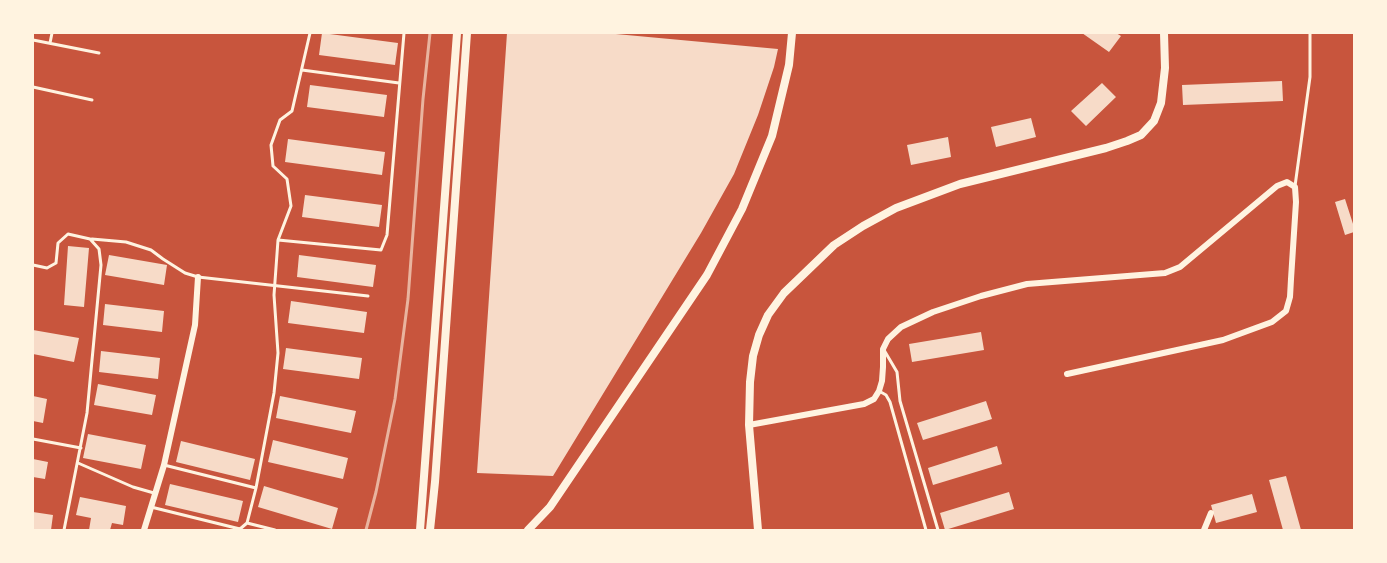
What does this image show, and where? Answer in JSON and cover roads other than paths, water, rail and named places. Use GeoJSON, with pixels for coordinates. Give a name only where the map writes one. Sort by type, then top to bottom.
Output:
{"type":"FeatureCollection","features":[{"type":"Feature","properties":{"kind":"main road"},"geometry":{"type":"LineString","coordinates":[[420,530],[457,33]]}},
{"type":"Feature","properties":{"kind":"main road"},"geometry":{"type":"LineString","coordinates":[[430,530],[467,33]]}},
{"type":"Feature","properties":{"kind":"street"},"geometry":{"type":"LineString","coordinates":[[528,530],[550,507],[707,275],[742,209],[772,136],[789,65],[792,33]]}},
{"type":"Feature","properties":{"kind":"street"},"geometry":{"type":"LineString","coordinates":[[758,530],[750,426],[750,382],[753,356],[759,335],[768,315],[784,293],[834,245],[896,208],[960,184],[1106,147],[1141,135],[1154,121],[1161,103],[1165,68],[1164,33]]}},
{"type":"Feature","properties":{"kind":"street"},"geometry":{"type":"LineString","coordinates":[[750,426],[864,404],[874,399],[879,391],[883,349],[888,339],[901,327],[933,312],[1027,284],[1165,273],[1180,267],[1277,186],[1287,182],[1295,187],[1290,297],[1286,311],[1272,322],[1223,340],[1067,374]]}},
{"type":"Feature","properties":{"kind":"street"},"geometry":{"type":"LineString","coordinates":[[144,530],[164,465],[195,325],[198,276]]}},
{"type":"Feature","properties":{"kind":"street"},"geometry":{"type":"LineString","coordinates":[[1204,530],[1211,513]]}},
{"type":"Feature","properties":{"kind":"lane"},"geometry":{"type":"LineString","coordinates":[[50,43],[52,33]]}},
{"type":"Feature","properties":{"kind":"lane"},"geometry":{"type":"LineString","coordinates":[[152,507],[240,529],[247,523],[274,393],[278,353],[275,285],[278,240],[291,206],[287,179],[273,166],[271,145],[280,120],[292,111],[310,33]]}},
{"type":"Feature","properties":{"kind":"lane"},"geometry":{"type":"LineString","coordinates":[[278,240],[381,250],[387,235],[404,33]]}},
{"type":"Feature","properties":{"kind":"lane"},"geometry":{"type":"LineString","coordinates":[[1295,187],[1311,77],[1310,33]]}},
{"type":"Feature","properties":{"kind":"lane"},"geometry":{"type":"LineString","coordinates":[[33,40],[99,52]]}},
{"type":"Feature","properties":{"kind":"lane"},"geometry":{"type":"LineString","coordinates":[[302,70],[399,83]]}},
{"type":"Feature","properties":{"kind":"lane"},"geometry":{"type":"LineString","coordinates":[[33,87],[92,100]]}},
{"type":"Feature","properties":{"kind":"lane"},"geometry":{"type":"LineString","coordinates":[[33,265],[47,268],[56,263],[58,243],[68,234],[90,239],[126,242],[151,250],[185,273],[198,276],[368,296]]}},
{"type":"Feature","properties":{"kind":"lane"},"geometry":{"type":"LineString","coordinates":[[64,530],[81,448],[93,361],[101,265],[99,249],[90,239]]}},
{"type":"Feature","properties":{"kind":"lane"},"geometry":{"type":"LineString","coordinates":[[883,349],[897,372],[900,401],[938,530]]}},
{"type":"Feature","properties":{"kind":"lane"},"geometry":{"type":"LineString","coordinates":[[879,391],[886,394],[890,402],[926,530]]}},
{"type":"Feature","properties":{"kind":"lane"},"geometry":{"type":"LineString","coordinates":[[33,439],[81,448]]}},
{"type":"Feature","properties":{"kind":"lane"},"geometry":{"type":"LineString","coordinates":[[78,464],[155,494]]}},
{"type":"Feature","properties":{"kind":"lane"},"geometry":{"type":"LineString","coordinates":[[164,465],[256,488]]}},
{"type":"Feature","properties":{"kind":"lane"},"geometry":{"type":"LineString","coordinates":[[247,523],[275,530]]}},
{"type":"Feature","properties":{"kind":"railway"},"geometry":{"type":"LineString","coordinates":[[366,530],[395,399],[408,299],[430,33]]}}]}
